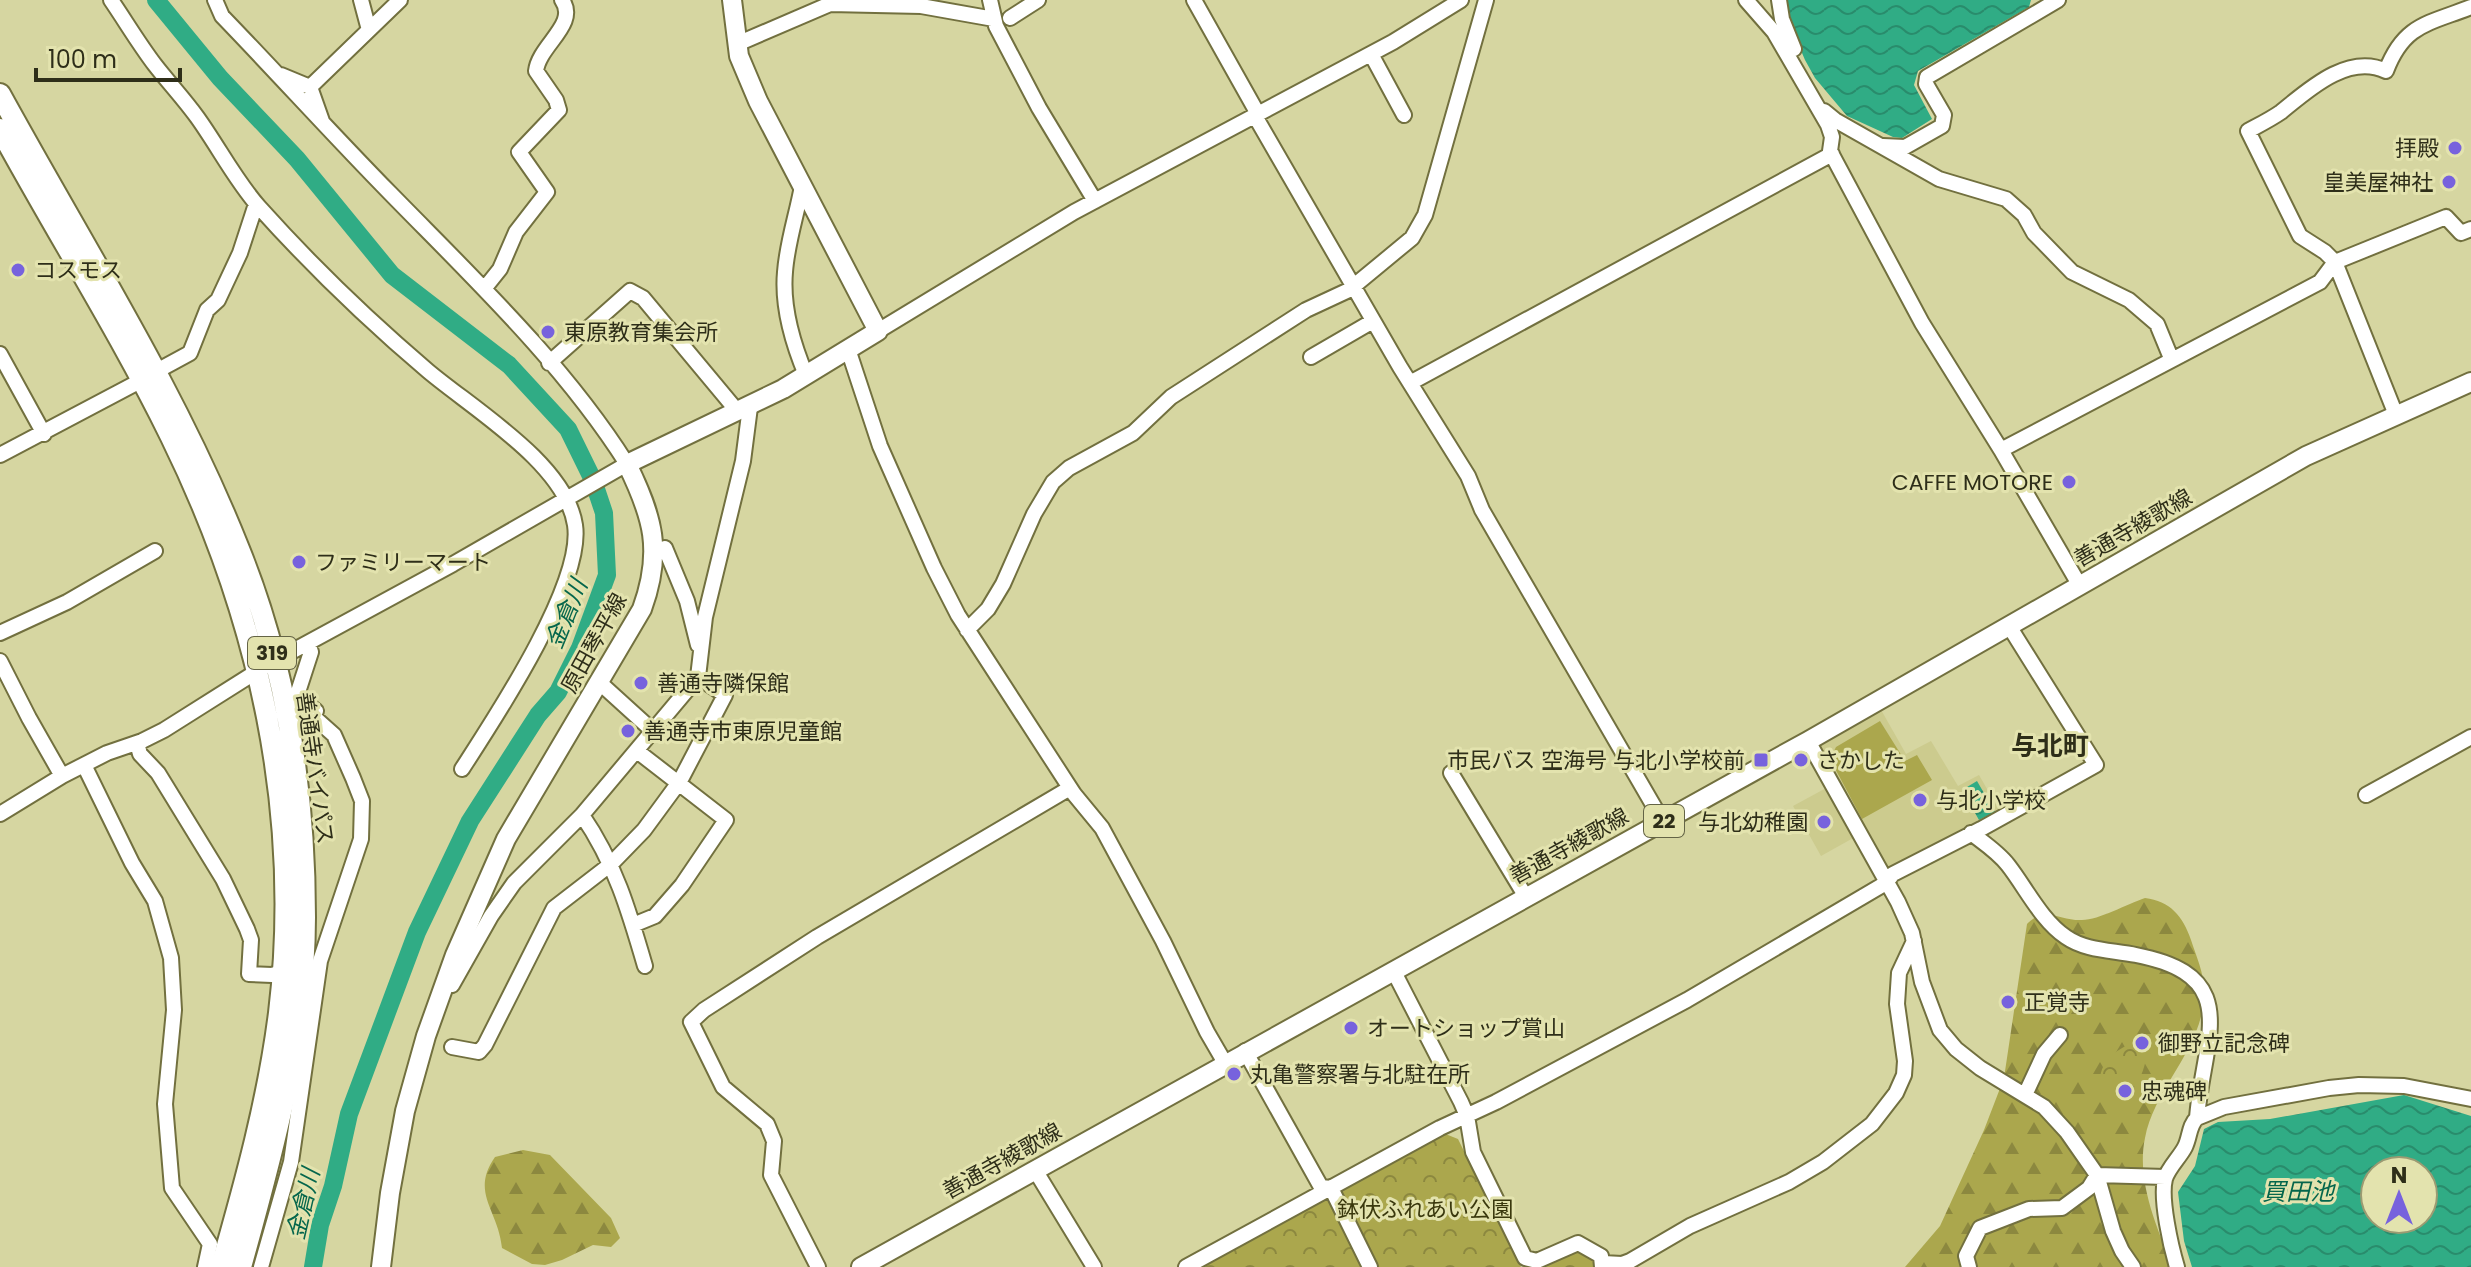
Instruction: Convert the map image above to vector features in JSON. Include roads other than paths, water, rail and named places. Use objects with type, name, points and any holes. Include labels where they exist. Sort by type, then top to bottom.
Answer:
[{"type":"highway","name":"善通寺バイパス","points":[[0,94],[5,137],[204,470],[240,550],[266,666],[282,804],[285,902],[302,966],[273,1050],[257,1139],[221,1267]]},
{"type":"highway","name":"善通寺バイパス","points":[[241,1267],[285,1103],[298,1016],[305,918],[301,821],[286,712],[266,666]]},
{"type":"main road","points":[[623,467],[744,409],[878,331],[758,101],[737,44],[732,0]]},
{"type":"main road","name":"善通寺綾歌線","points":[[861,1267],[1808,741],[2306,456],[2471,382]]},
{"type":"main road","name":"原田琴平線","points":[[381,1267],[405,1111],[455,955],[506,839],[642,609],[652,581],[655,554],[652,520],[623,467]]},
{"type":"street","points":[[111,0],[153,62],[196,115],[256,204],[364,314],[427,370],[525,448],[549,471],[566,499],[575,525],[576,548],[569,574],[509,695],[462,769]]},
{"type":"street","points":[[0,814],[62,776],[107,753],[164,730],[266,666],[623,467],[596,417],[549,363],[484,289],[323,125],[222,16],[215,0]]},
{"type":"street","points":[[361,0],[369,30]]},
{"type":"street","points":[[310,87],[400,0]]},
{"type":"street","points":[[484,289],[500,269],[516,232],[547,192],[519,152],[559,110],[556,100],[536,71],[543,52],[568,17],[568,8],[562,0]]},
{"type":"street","points":[[990,0],[994,19],[1039,108],[1095,201]]},
{"type":"street","points":[[1010,18],[1038,0]]},
{"type":"street","points":[[1194,0],[1353,286],[1468,476],[1482,510],[1663,822]]},
{"type":"street","points":[[878,331],[1095,201],[1371,54],[1461,0]]},
{"type":"street","points":[[967,630],[988,609],[1003,584],[1053,482],[1069,468],[1133,433],[1171,397],[1306,310],[1353,286],[1412,238],[1425,215],[1486,0]]},
{"type":"street","points":[[1746,0],[1774,32],[1821,113],[1832,137],[1832,154],[1922,323],[2080,586]]},
{"type":"street","points":[[1779,0],[1788,37],[1824,110],[1835,120],[1939,179],[2006,199],[2024,215],[2034,233],[2072,272],[2129,300],[2157,324],[2171,358]]},
{"type":"street","points":[[1883,146],[1905,147],[1942,126],[1944,115],[1926,84],[1927,77],[2040,4],[2058,0]]},
{"type":"street","points":[[737,44],[830,4],[921,6],[994,19]]},
{"type":"street","points":[[2396,415],[2335,262],[2300,236],[2248,131],[2279,113],[2298,96],[2348,69],[2378,67],[2386,71],[2399,43],[2412,31],[2471,7]]},
{"type":"street","points":[[1371,54],[1404,115]]},
{"type":"street","points":[[275,73],[310,87],[323,125]]},
{"type":"street","points":[[1410,383],[1832,154]]},
{"type":"street","points":[[802,186],[784,284],[792,330],[806,375]]},
{"type":"street","points":[[0,455],[190,353],[207,310],[218,300],[240,253],[256,204]]},
{"type":"street","points":[[2001,450],[2320,282],[2335,262],[2446,217],[2461,233],[2471,229]]},
{"type":"street","points":[[437,1008],[446,1000],[458,972],[514,883],[582,815],[698,677],[705,617],[743,461],[744,409],[643,298],[630,291],[549,363]]},
{"type":"street","points":[[1311,357],[1373,321]]},
{"type":"street","points":[[848,349],[880,446],[934,568],[967,630],[1070,788],[1102,828],[1225,1063]]},
{"type":"street","points":[[0,354],[44,434]]},
{"type":"street","points":[[655,554],[665,548],[687,601],[700,653]]},
{"type":"street","points":[[0,633],[67,602],[155,551]]},
{"type":"street","points":[[1188,1266],[1687,1000],[1886,883],[1893,874],[2096,765],[2009,626]]},
{"type":"street","points":[[261,1267],[291,1162],[302,966],[361,839],[364,820],[362,801],[326,718],[299,698],[298,692],[311,652],[308,643]]},
{"type":"street","points":[[0,661],[62,776]]},
{"type":"street","points":[[452,1047],[479,1052],[554,908],[611,864],[644,830],[677,785],[725,695],[698,677]]},
{"type":"street","points":[[600,683],[654,732]]},
{"type":"street","points":[[286,712],[306,710],[334,735]]},
{"type":"street","points":[[2366,795],[2471,737]]},
{"type":"street","points":[[1808,741],[1898,902],[1914,940],[1922,982],[1940,1030],[1956,1049],[1980,1068],[2044,1107],[2067,1132],[2097,1175],[2113,1231],[2133,1267]]},
{"type":"street","points":[[137,743],[140,754],[158,773],[223,879],[251,940],[249,974],[272,975],[302,966]]},
{"type":"street","points":[[633,925],[655,916],[682,885],[726,820],[637,751]]},
{"type":"street","points":[[84,765],[132,863],[155,901],[171,958],[174,1010],[165,1104],[168,1156],[172,1188],[210,1244],[205,1267]]},
{"type":"street","points":[[1451,773],[1526,897]]},
{"type":"street","points":[[818,1267],[771,1175],[774,1154],[772,1132],[767,1124],[723,1087],[691,1022],[704,1010],[817,937],[1070,788]]},
{"type":"street","points":[[582,815],[603,845],[611,864],[645,966]]},
{"type":"street","points":[[1971,833],[2006,862],[2044,916],[2064,936],[2088,948],[2132,954],[2173,965],[2199,982],[2209,1002],[2211,1026],[2197,1118]]},
{"type":"street","points":[[1393,970],[1467,1116],[1473,1152],[1525,1258],[1537,1261],[1578,1243],[1597,1252],[1603,1265],[1623,1265],[1690,1226],[1789,1182],[1836,1154],[1872,1124],[1896,1093],[1904,1075],[1897,1004],[1899,973],[1914,940]]},
{"type":"street","points":[[2025,1095],[2044,1054],[2060,1035]]},
{"type":"street","points":[[1245,1051],[1321,1187],[1331,1188]]},
{"type":"street","points":[[2177,1267],[2168,1240],[2165,1177],[2180,1157],[2192,1123],[2197,1118],[2224,1107],[2359,1085],[2404,1086],[2471,1099]]},
{"type":"street","points":[[1035,1170],[1094,1267]]},
{"type":"street","points":[[2097,1175],[2165,1177]]},
{"type":"street","points":[[1969,1267],[1966,1256],[1980,1228],[2029,1209],[2062,1208],[2089,1188],[2097,1175]]},
{"type":"street","points":[[1331,1188],[1370,1267]]},
{"type":"water","points":[[1786,0],[2031,0],[2029,7],[1918,71],[1914,85],[1932,119],[1902,138],[1893,137],[1847,116],[1815,78],[1791,27]]},
{"type":"water","points":[[1977,781],[1995,812],[1979,820],[1962,790]]},
{"type":"water","name":"買田池","points":[[2404,1095],[2471,1116],[2471,1267],[2192,1267],[2184,1241],[2178,1192],[2195,1166],[2204,1129],[2218,1122],[2270,1119]]},
{"type":"waterway","name":"金倉川","points":[[156,0],[220,78],[297,159],[392,275],[509,365],[568,429],[593,480],[604,513],[607,575],[580,648],[558,692],[538,715],[470,821],[417,932],[349,1114],[333,1186],[320,1225],[313,1267]]},
{"type":"place","name":"拝殿","points":[[2455,148]]},
{"type":"place","name":"皇美屋神社","points":[[2449,182]]},
{"type":"place","name":"コスモス","points":[[18,270]]},
{"type":"place","name":"東原教育集会所","points":[[548,332]]},
{"type":"place","name":"CAFFE MOTORE","points":[[2069,482]]},
{"type":"place","name":"ファミリーマート","points":[[299,562]]},
{"type":"place","name":"善通寺隣保館","points":[[641,683]]},
{"type":"place","name":"善通寺市東原児童館","points":[[628,731]]},
{"type":"place","name":"市民バス 空海号 与北小学校前","points":[[1761,760]]},
{"type":"place","name":"さかした","points":[[1801,760]]},
{"type":"place","name":"与北小学校","points":[[1920,800]]},
{"type":"place","name":"与北幼稚園","points":[[1824,822]]},
{"type":"place","name":"正覚寺","points":[[2008,1002]]},
{"type":"place","name":"オートショップ賞山","points":[[1351,1028]]},
{"type":"place","name":"御野立記念碑","points":[[2142,1043]]},
{"type":"place","name":"丸亀警察署与北駐在所","points":[[1234,1074]]},
{"type":"place","name":"忠魂碑","points":[[2125,1091]]},
{"type":"district","name":"与北町","points":[[2050,746]]},
{"type":"park label","name":"鉢伏ふれあい公園","points":[[1425,1209]]}]
